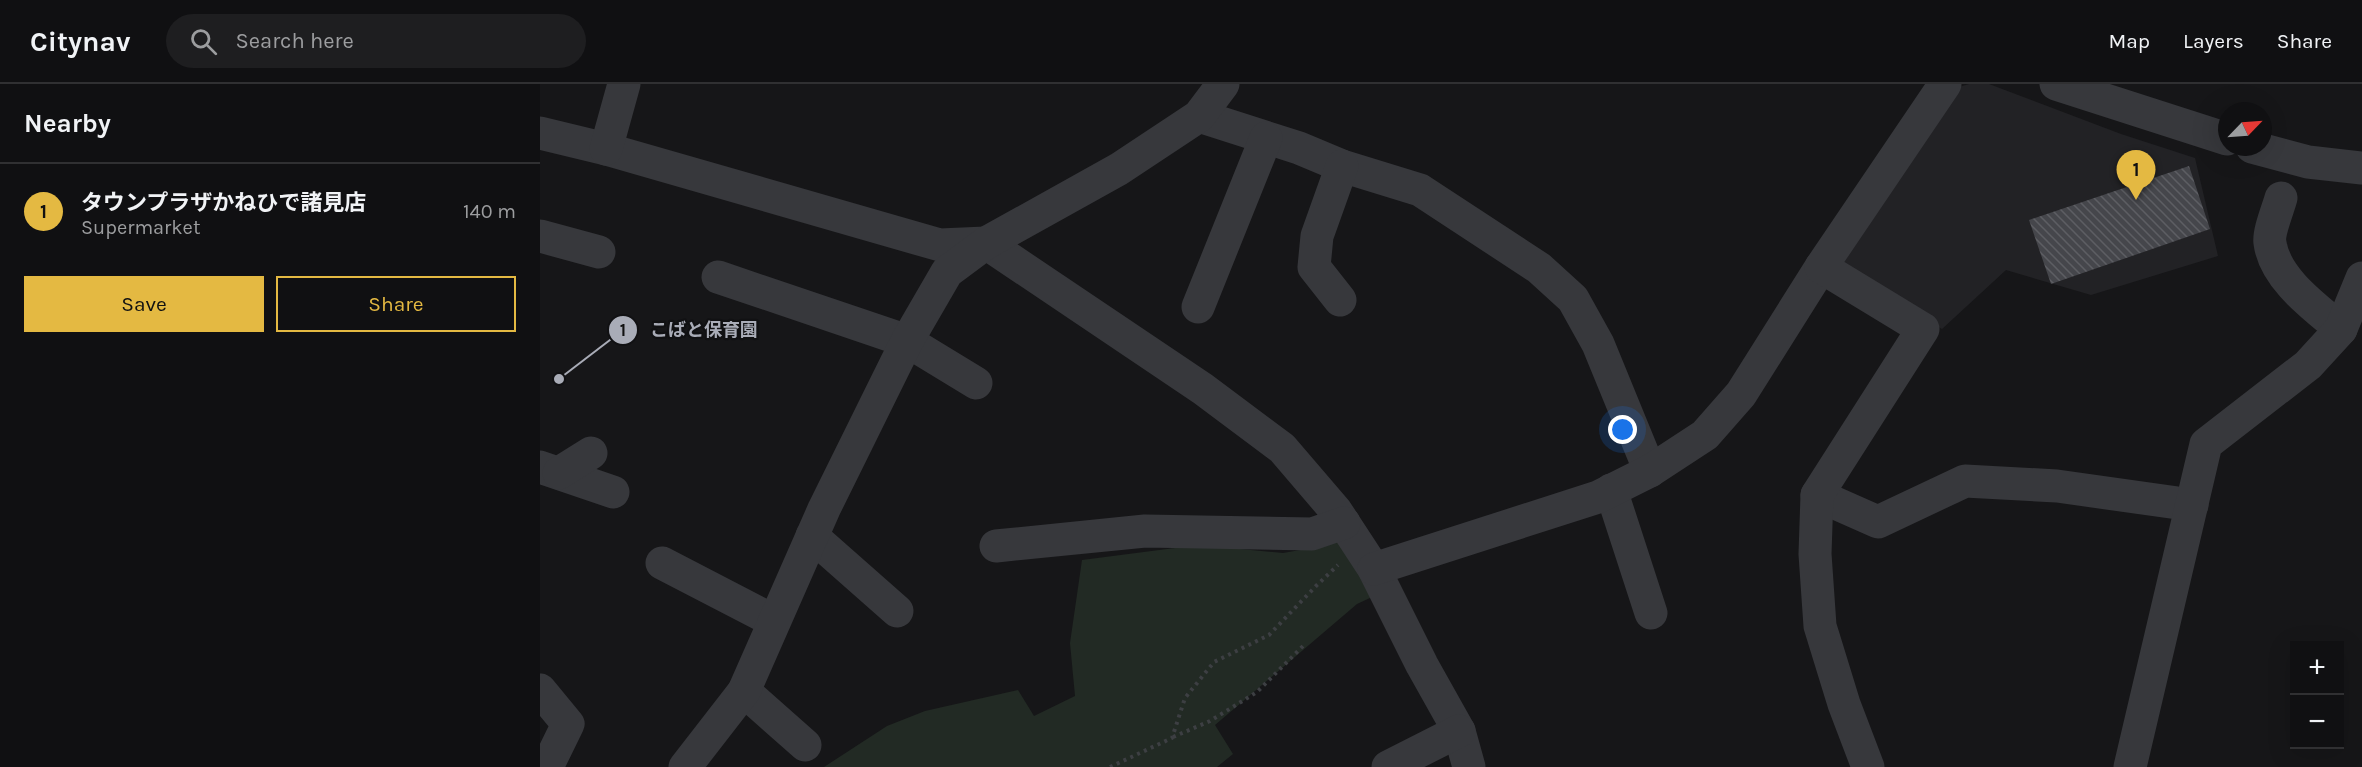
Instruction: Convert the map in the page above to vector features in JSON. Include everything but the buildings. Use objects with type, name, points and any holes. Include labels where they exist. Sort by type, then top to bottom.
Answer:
[{"type":"street","points":[[606,149],[624,84]]},
{"type":"street","points":[[696,763],[744,691],[812,536],[907,342],[947,272],[986,243],[1119,169],[1199,116],[1223,84]]},
{"type":"street","points":[[996,546],[1145,531],[1312,534],[1359,546],[1598,497],[1650,471],[1705,435],[1741,394],[1821,267],[1945,84]]},
{"type":"street","points":[[2056,84],[2218,136]]},
{"type":"street","points":[[1199,116],[1342,166],[1420,190],[1539,268],[1573,299],[1598,344],[1650,471]]},
{"type":"street","points":[[540,133],[606,149],[940,245],[986,243],[1203,389],[1282,448],[1359,546],[1459,731],[1469,767]]},
{"type":"street","points":[[1198,307],[1266,138]]},
{"type":"street","points":[[2272,152],[2308,162],[2362,168]]},
{"type":"street","points":[[1340,300],[1314,267],[1317,236],[1342,166]]},
{"type":"street","points":[[2281,198],[2269,242],[2275,260],[2295,290],[2341,329]]},
{"type":"street","points":[[540,236],[599,252]]},
{"type":"street","points":[[1821,267],[1923,329],[1816,495],[1815,554],[1820,626],[1844,704],[1868,767]]},
{"type":"street","points":[[718,277],[907,342],[976,383]]},
{"type":"street","points":[[2130,767],[2206,444],[2308,365],[2341,329],[2362,278]]},
{"type":"street","points":[[550,470],[591,453]]},
{"type":"street","points":[[550,470],[613,492]]},
{"type":"street","points":[[1816,495],[1878,522],[1965,481],[2058,486],[2192,505]]},
{"type":"street","points":[[1611,490],[1651,612]]},
{"type":"street","points":[[812,536],[897,612]]},
{"type":"street","points":[[662,563],[774,621]]},
{"type":"street","points":[[540,690],[568,724],[547,767]]},
{"type":"street","points":[[744,691],[805,745]]},
{"type":"street","points":[[1388,767],[1459,731]]},
{"type":"path","points":[[1172,738],[1185,698],[1214,662],[1269,635],[1359,546]]},
{"type":"path","points":[[1110,767],[1210,721],[1257,692],[1303,646]]},
{"type":"shaded area","points":[[1969,84],[1989,84],[2121,134],[2195,158],[2218,256],[2091,295],[2006,270],[1942,329],[1838,267],[1959,87]]},
{"type":"shaded area","points":[[1352,532],[1385,591],[1357,604],[1215,725],[1233,754],[1217,767],[824,767],[887,726],[925,711],[1018,690],[1034,716],[1075,696],[1070,643],[1082,560],[1198,545],[1283,553],[1329,545]]},
{"type":"place","name":"タウンプラザかねひで諸見店","points":[[2136,200]]},
{"type":"place","name":"こばと保育園","points":[[559,379]]}]
